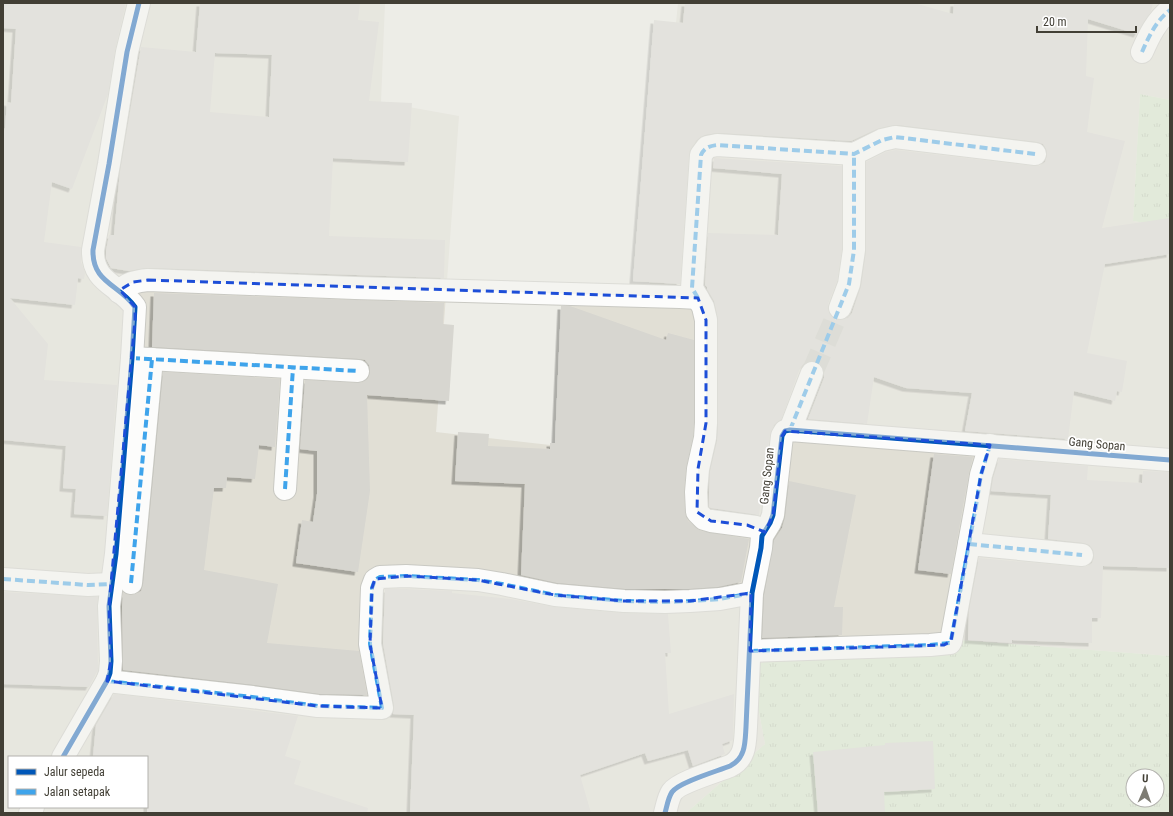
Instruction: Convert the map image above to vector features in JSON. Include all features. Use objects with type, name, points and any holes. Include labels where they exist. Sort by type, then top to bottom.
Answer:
[{"type":"street","points":[[64,756],[107,681],[110,673],[109,606],[121,584],[116,554],[142,359],[135,308],[130,301],[101,277],[96,270],[93,261],[127,52],[139,3]]},
{"type":"street","points":[[1142,52],[1153,28],[1170,10]]},
{"type":"street","points":[[762,536],[761,532],[756,527],[710,521],[704,519],[697,512],[696,492],[698,469],[705,438],[706,423],[706,320],[703,307],[692,288],[702,156],[707,148],[717,144],[854,154],[882,140],[895,137],[1035,154]]},
{"type":"street","points":[[840,308],[849,284],[854,250],[854,154]]},
{"type":"street","points":[[119,292],[133,282],[148,280],[355,288],[680,296],[698,298]]},
{"type":"street","points":[[142,359],[358,371]]},
{"type":"street","points":[[285,489],[293,368]]},
{"type":"street","points":[[790,430],[812,373]]},
{"type":"street","name":"Gang Sopan","points":[[665,813],[671,794],[676,788],[736,763],[742,755],[745,743],[752,593],[762,536],[773,515],[782,436],[785,431],[790,430],[990,445],[1170,460]]},
{"type":"street","points":[[750,651],[950,643],[981,475],[990,445]]},
{"type":"street","points":[[969,544],[1082,555]]},
{"type":"street","points":[[107,681],[318,706],[382,708],[370,644],[372,588],[375,580],[380,577],[406,576],[478,580],[555,596],[624,601],[690,601],[752,593]]},
{"type":"street","points":[[3,579],[88,585],[121,584]]},
{"type":"highlighted area","points":[[148,280],[698,298],[706,320],[706,423],[698,469],[697,512],[711,521],[747,525],[765,532],[773,515],[782,436],[785,431],[990,445],[981,475],[951,641],[944,645],[750,651],[751,593],[690,601],[624,601],[555,595],[478,580],[406,576],[375,579],[372,588],[370,644],[382,708],[318,706],[107,681],[111,661],[109,606],[135,320],[135,307],[120,290],[133,282]]},
{"type":"shaded area","points":[[3,3],[385,3],[381,102],[459,116],[436,432],[559,446],[570,292],[649,291],[678,3],[1170,3],[1170,100],[1140,94],[1133,221],[1170,227],[1170,656],[959,640],[750,665],[765,744],[686,813],[3,813]]},
{"type":"green space","points":[[1140,94],[1170,100],[1170,227],[1133,221]]},
{"type":"green space","points":[[959,640],[1170,656],[1170,813],[686,813],[765,744],[750,664]]},
{"type":"building","points":[[3,3],[126,3],[115,50],[108,94],[72,189],[52,182],[44,242],[81,247],[81,262],[85,273],[84,279],[78,278],[75,305],[10,298],[48,344],[44,380],[117,385],[107,516],[74,514],[76,489],[63,488],[66,446],[3,440],[3,134],[5,128],[7,102],[11,103],[16,29],[3,28]]},
{"type":"building","points":[[200,3],[360,3],[358,20],[379,22],[369,101],[412,103],[408,162],[333,158],[329,236],[445,240],[444,278],[148,268],[129,271],[111,268],[106,258],[106,251],[109,235],[114,235],[120,171],[141,47],[196,52]],"holes":[[[215,53],[272,55],[269,117],[210,112]]]},
{"type":"building","points":[[685,3],[914,3],[953,14],[954,3],[1153,3],[1151,11],[1137,34],[1088,19],[1086,76],[1094,78],[1087,132],[1125,141],[1102,228],[1170,218],[1170,254],[1105,264],[1087,353],[1127,361],[1122,392],[1117,391],[1115,401],[1074,391],[1068,439],[965,431],[972,393],[906,388],[874,377],[867,424],[808,419],[824,378],[824,371],[821,365],[816,361],[810,361],[800,368],[781,420],[774,425],[770,434],[759,515],[709,507],[710,471],[717,441],[718,424],[718,320],[714,301],[705,285],[708,233],[778,235],[782,174],[713,168],[714,158],[842,166],[842,249],[837,281],[828,304],[828,310],[831,316],[836,320],[842,320],[848,318],[852,313],[861,286],[866,250],[866,162],[886,152],[896,150],[1033,166],[1040,166],[1045,162],[1047,155],[1043,144],[1037,142],[897,125],[877,129],[851,141],[718,133],[705,135],[697,140],[691,148],[689,154],[680,284],[633,281],[654,20],[683,23]]},
{"type":"building","points":[[154,293],[444,303],[443,324],[454,325],[449,401],[367,395],[370,491],[358,572],[296,563],[302,520],[313,522],[317,494],[317,451],[300,449],[305,380],[357,383],[363,382],[368,378],[370,372],[369,365],[365,360],[359,359],[152,347]]},
{"type":"building","points":[[561,306],[570,306],[666,340],[668,333],[694,340],[694,423],[693,436],[686,468],[684,491],[685,513],[688,521],[701,531],[749,539],[741,582],[718,587],[689,589],[625,589],[557,583],[521,575],[525,484],[455,481],[458,432],[489,434],[488,446],[550,449],[550,443],[555,443]]},
{"type":"building","points":[[163,372],[280,379],[275,447],[259,445],[255,479],[227,477],[226,488],[214,488],[204,570],[278,584],[267,643],[359,651],[367,695],[319,694],[123,670],[123,593],[129,595],[136,594],[141,591],[143,584]]},
{"type":"building","points":[[934,454],[973,457],[951,574],[918,570]]},
{"type":"building","points":[[999,459],[1088,466],[1087,480],[1142,483],[1143,471],[1170,472],[1170,568],[1103,566],[1101,618],[1092,618],[1092,643],[1012,640],[1012,643],[968,640],[969,610],[979,558],[1081,567],[1088,566],[1092,563],[1094,557],[1093,550],[1089,545],[1048,539],[1051,495],[991,491],[993,478]]},
{"type":"building","points":[[789,481],[856,495],[834,607],[843,607],[842,635],[762,638],[764,595],[774,540],[782,528],[785,517]]},
{"type":"building","points":[[385,589],[452,591],[452,593],[511,599],[554,607],[623,613],[668,614],[671,653],[665,653],[669,714],[734,694],[733,740],[722,744],[725,754],[693,766],[688,750],[648,761],[645,753],[580,775],[591,813],[410,813],[414,715],[393,714],[394,706],[383,643]]},
{"type":"building","points":[[3,592],[98,597],[98,670],[89,687],[3,684]]},
{"type":"building","points":[[114,694],[298,716],[285,756],[301,761],[294,784],[368,808],[367,813],[147,813],[148,756],[93,756],[96,725]]},
{"type":"building","points":[[933,741],[935,789],[884,792],[885,813],[818,813],[813,752],[885,745],[885,743]]},
{"type":"tunnel","points":[[812,373],[840,308]]},
{"type":"marked path","points":[[1142,52],[1157,24],[1170,10]]},
{"type":"marked path","points":[[698,298],[692,288],[701,155],[705,149],[709,147],[717,145],[854,154],[882,140],[895,137],[1035,154]]},
{"type":"marked path","points":[[790,430],[849,284],[854,250],[854,154]]},
{"type":"marked path","points":[[132,358],[358,371]]},
{"type":"marked path","points":[[131,583],[152,359]]},
{"type":"marked path","points":[[285,489],[293,368]]},
{"type":"marked path","points":[[750,651],[950,643],[981,475],[990,445]]},
{"type":"marked path","points":[[969,544],[1082,555]]},
{"type":"marked path","points":[[107,681],[318,706],[382,708],[370,644],[372,588],[375,580],[380,577],[406,576],[478,580],[555,595],[624,601],[690,601],[720,599],[752,593]]},
{"type":"marked path","points":[[3,579],[88,585],[111,584]]},
{"type":"cycle path","points":[[64,756],[107,681],[110,673],[109,606],[116,554],[135,307],[129,299],[108,282],[97,270],[93,250],[109,164],[127,52],[139,3]]},
{"type":"cycle path","points":[[665,813],[672,792],[676,788],[682,784],[730,766],[739,759],[744,749],[752,593],[762,536],[773,515],[782,436],[785,431],[790,430],[1170,460]]}]
